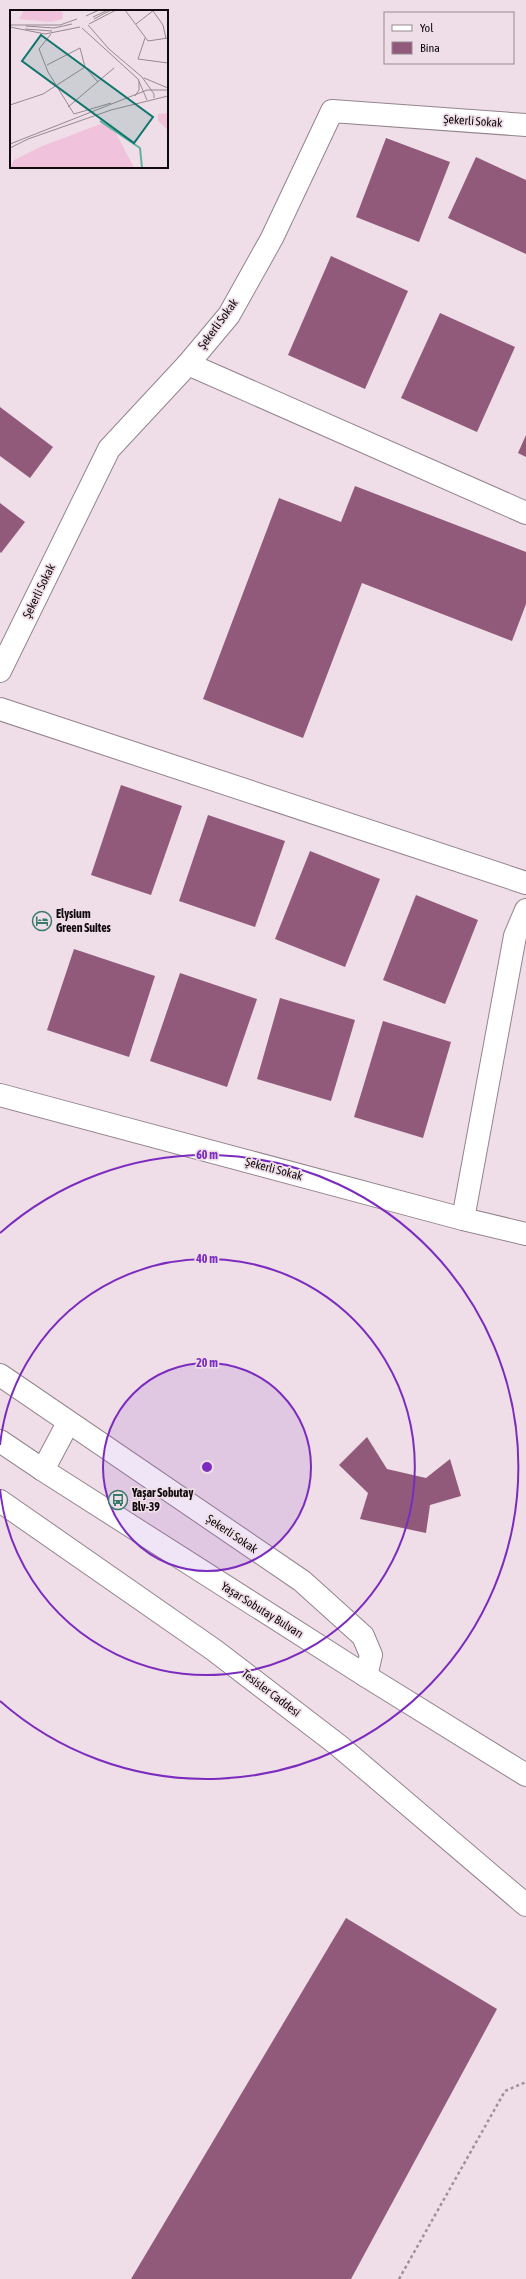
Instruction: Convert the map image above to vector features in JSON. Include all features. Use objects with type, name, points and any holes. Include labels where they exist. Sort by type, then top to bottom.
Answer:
[{"type":"street","name":"Şekerli Sokak","points":[[0,671],[110,449],[188,364],[229,315],[265,251],[332,111],[526,125]]},
{"type":"street","points":[[188,364],[526,513]]},
{"type":"street","points":[[0,708],[526,883]]},
{"type":"street","points":[[463,1219],[515,936],[526,910]]},
{"type":"street","name":"Şekerli Sokak","points":[[0,1095],[463,1219],[526,1234]]},
{"type":"street","name":"Şekerli Sokak","points":[[0,1375],[68,1424],[302,1581],[363,1636],[371,1655],[366,1676]]},
{"type":"street","points":[[42,1470],[68,1424]]},
{"type":"street","name":"Yaşar Sobutay Bulvarı","points":[[0,1441],[42,1470],[366,1676],[526,1775]]},
{"type":"street","name":"Tesisler Caddesi","points":[[0,1501],[214,1650],[338,1745],[451,1839],[526,1905]]},
{"type":"path","points":[[399,2279],[505,2091],[526,2082]]},
{"type":"building","points":[[386,138],[450,162],[419,242],[356,217]]},
{"type":"building","points":[[476,157],[526,180],[526,254],[448,218]]},
{"type":"building","points":[[331,256],[408,291],[365,389],[288,355]]},
{"type":"building","points":[[440,313],[515,347],[477,432],[401,398]]},
{"type":"building","points":[[0,407],[53,447],[30,478],[0,456]]},
{"type":"building","points":[[526,435],[526,457],[518,453]]},
{"type":"building","points":[[355,486],[526,552],[526,604],[512,641],[362,583],[303,738],[203,699],[279,498],[341,522]]},
{"type":"building","points":[[0,503],[25,522],[1,553],[0,552]]},
{"type":"building","points":[[121,785],[182,806],[151,895],[91,875]]},
{"type":"building","points":[[208,815],[285,841],[255,927],[179,901]]},
{"type":"building","points":[[310,851],[380,879],[345,967],[275,939]]},
{"type":"building","points":[[416,895],[478,920],[445,1004],[383,980]]},
{"type":"building","points":[[74,949],[155,976],[129,1057],[47,1030]]},
{"type":"building","points":[[180,973],[257,999],[227,1087],[150,1061]]},
{"type":"building","points":[[280,998],[355,1020],[331,1101],[257,1079]]},
{"type":"building","points":[[383,1021],[451,1042],[423,1138],[354,1117]]},
{"type":"building","points":[[367,1437],[387,1469],[426,1478],[450,1459],[461,1496],[430,1505],[426,1533],[360,1519],[368,1493],[339,1465]]},
{"type":"building","points":[[346,1918],[497,2009],[351,2279],[131,2279]]},
{"type":"place","name":"Elysium Green Suites","points":[[42,921]]},
{"type":"place","name":"Yaşar Sobutay Blv-39","points":[[118,1500]]}]
